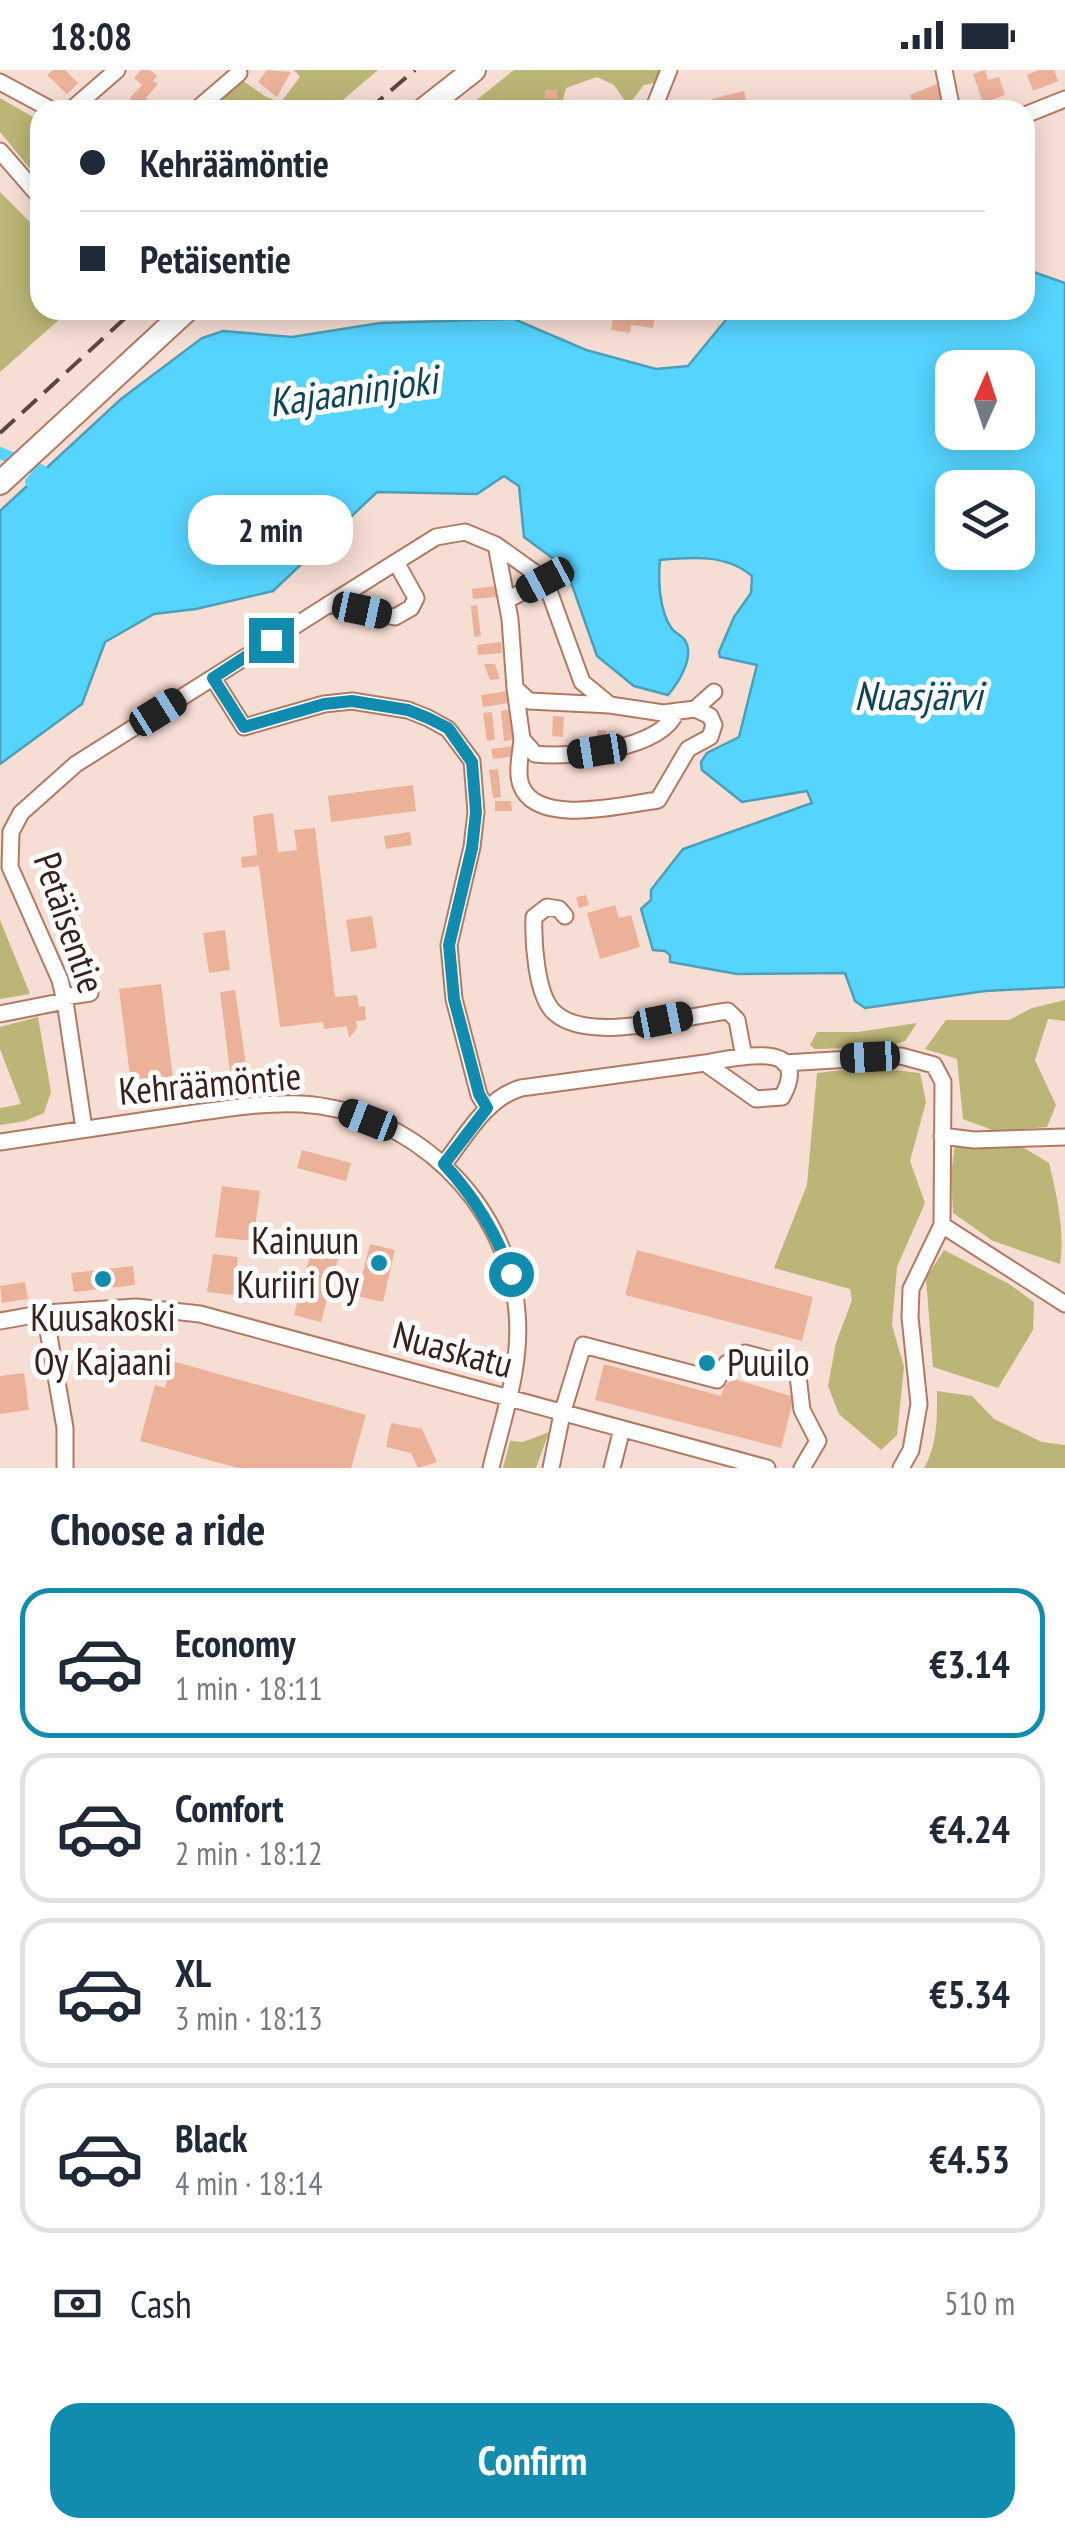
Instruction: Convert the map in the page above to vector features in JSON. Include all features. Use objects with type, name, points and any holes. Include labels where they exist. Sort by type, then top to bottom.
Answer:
[{"type":"highway","points":[[436,100],[474,70]]},
{"type":"highway","points":[[0,483],[176,320]]},
{"type":"street","points":[[82,100],[117,70]]},
{"type":"street","points":[[657,100],[669,70]]},
{"type":"street","points":[[944,70],[950,100]]},
{"type":"street","points":[[208,100],[239,74]]},
{"type":"street","points":[[0,82],[33,100]]},
{"type":"street","points":[[1035,112],[1065,98]]},
{"type":"street","points":[[0,152],[30,186]]},
{"type":"street","name":"Petäisentie","points":[[84,1128],[65,999],[10,867],[11,832],[32,800],[76,764],[406,554],[451,532],[465,532],[496,546],[545,580]]},
{"type":"street","points":[[496,546],[507,600],[522,739],[520,784],[531,801],[548,810],[604,808],[658,800],[688,749],[710,737],[714,725],[710,716],[695,709]]},
{"type":"street","points":[[329,604],[395,617],[412,608],[416,598],[396,562]]},
{"type":"street","points":[[507,600],[545,580],[582,682],[610,705]]},
{"type":"street","points":[[213,678],[244,727],[324,704],[352,701],[408,710],[448,728],[472,762],[476,812],[472,848],[449,945],[454,999],[479,1094],[487,1108]]},
{"type":"street","points":[[515,688],[529,701],[610,705],[662,713],[695,709],[714,692]]},
{"type":"street","points":[[522,739],[534,754],[559,757],[597,751],[639,742],[672,722],[676,712]]},
{"type":"street","points":[[565,916],[547,907],[534,917],[533,943],[540,976],[546,1003],[555,1014],[594,1027],[636,1026],[728,1011],[737,1020],[744,1057]]},
{"type":"street","points":[[0,1014],[90,993]]},
{"type":"street","points":[[444,1164],[487,1108],[506,1092],[521,1088],[772,1054],[784,1063],[902,1056],[934,1066],[943,1082],[942,1225],[911,1289],[919,1404],[911,1450],[901,1468]]},
{"type":"street","points":[[705,1063],[756,1099],[782,1098],[788,1088],[784,1063]]},
{"type":"street","name":"Kehräämöntie","points":[[0,1142],[239,1108],[298,1104],[348,1112],[389,1128],[444,1164],[470,1192],[498,1237],[511,1274],[518,1312],[516,1369],[491,1468]]},
{"type":"street","points":[[942,1136],[974,1140],[1065,1137]]},
{"type":"street","points":[[942,1225],[1065,1304]]},
{"type":"street","name":"Nuaskatu","points":[[0,1321],[44,1313],[136,1307],[200,1314],[767,1468]]},
{"type":"street","points":[[44,1313],[63,1412],[65,1468]]},
{"type":"street","points":[[551,1468],[583,1344],[718,1380],[727,1363],[745,1353],[796,1367],[802,1410],[818,1441],[802,1468]]},
{"type":"street","points":[[612,1468],[622,1429]]},
{"type":"shaded area","points":[[294,70],[378,70],[343,100],[283,100],[300,77]]},
{"type":"shaded area","points":[[514,70],[669,70],[664,81],[644,85],[632,100],[624,100],[614,85],[597,77],[566,88],[563,100],[476,100]]},
{"type":"shaded area","points":[[242,80],[275,100],[221,100]]},
{"type":"shaded area","points":[[0,98],[30,115],[30,169],[0,132]]},
{"type":"shaded area","points":[[0,192],[30,222],[30,320],[59,320],[0,372]]},
{"type":"shaded area","points":[[0,920],[30,994],[0,999]]},
{"type":"shaded area","points":[[1065,1000],[1065,1021],[1048,1019],[1035,1060],[1056,1105],[1047,1127],[995,1131],[963,1119],[957,1059],[925,1049],[946,1020],[1009,1020],[1032,1008]]},
{"type":"shaded area","points":[[38,1017],[51,1092],[44,1113],[0,1125],[0,1108],[21,1104],[0,1049],[0,1027]]},
{"type":"shaded area","points":[[917,1023],[905,1041],[887,1047],[815,1049],[810,1045],[817,1032],[858,1032]]},
{"type":"shaded area","points":[[867,1067],[920,1073],[926,1102],[910,1161],[925,1203],[897,1267],[892,1325],[904,1367],[897,1435],[881,1450],[839,1414],[828,1386],[836,1343],[852,1300],[850,1289],[774,1268],[807,1185],[817,1073]]},
{"type":"shaded area","points":[[955,1144],[1021,1146],[1049,1163],[1061,1226],[1060,1264],[993,1241],[953,1213],[951,1175]]},
{"type":"shaded area","points":[[944,1250],[1009,1284],[1034,1302],[1033,1330],[998,1388],[933,1367],[926,1278]]},
{"type":"shaded area","points":[[937,1391],[972,1396],[994,1419],[1042,1442],[1065,1445],[1065,1468],[924,1468],[934,1440]]},
{"type":"shaded area","points":[[549,1432],[536,1468],[503,1468],[510,1441],[523,1442]]},
{"type":"water","name":"Nuasjärvi","points":[[1035,272],[1065,283],[1065,987],[985,991],[865,1008],[855,1001],[845,973],[737,974],[670,962],[665,951],[653,950],[641,909],[651,900],[651,890],[683,849],[812,803],[807,791],[742,802],[702,770],[701,762],[707,753],[739,737],[757,665],[720,657],[719,652],[734,617],[751,593],[752,576],[720,560],[660,560],[664,613],[687,645],[687,660],[668,695],[634,686],[597,656],[566,568],[524,537],[519,486],[504,476],[477,494],[377,492],[273,591],[196,609],[154,614],[105,642],[82,704],[0,764],[0,511],[121,399],[202,338],[223,331],[292,337],[380,323],[516,320],[586,350],[656,369],[688,366],[726,320],[1035,320]]},
{"type":"building","points":[[53,70],[65,70],[78,83],[67,94],[47,75]]},
{"type":"building","points":[[141,70],[150,70],[157,76],[153,81],[158,84],[148,100],[130,98],[142,85],[134,78]]},
{"type":"building","points":[[267,70],[291,72],[277,97],[258,82]]},
{"type":"building","points":[[985,70],[988,80],[999,77],[1005,95],[982,100],[973,74]]},
{"type":"building","points":[[1054,70],[1058,81],[1033,91],[1027,75]]},
{"type":"building","points":[[937,84],[943,100],[912,100],[910,95]]},
{"type":"building","points":[[545,90],[557,90],[557,99],[545,98]]},
{"type":"building","points":[[744,91],[746,100],[712,100]]},
{"type":"building","points":[[612,320],[654,320],[653,328],[631,325],[630,333],[611,330]]},
{"type":"building","points":[[496,586],[497,597],[473,599],[472,589]]},
{"type":"building","points":[[477,605],[481,636],[474,637],[471,606]]},
{"type":"building","points":[[501,642],[502,653],[478,655],[477,645]]},
{"type":"building","points":[[484,664],[495,664],[500,679],[490,680]]},
{"type":"building","points":[[508,691],[509,703],[483,707],[481,695]]},
{"type":"building","points":[[512,709],[514,740],[504,741],[501,711]]},
{"type":"building","points":[[492,712],[495,740],[487,741],[483,713]]},
{"type":"building","points":[[553,716],[564,717],[563,737],[552,736]]},
{"type":"building","points":[[597,730],[606,730],[605,745],[597,745]]},
{"type":"building","points":[[514,746],[515,756],[493,759],[491,749]]},
{"type":"building","points":[[613,756],[614,765],[599,765],[598,757]]},
{"type":"building","points":[[498,769],[501,797],[493,798],[489,770]]},
{"type":"building","points":[[413,785],[416,811],[331,822],[328,796]]},
{"type":"building","points":[[495,801],[511,801],[512,811],[495,811]]},
{"type":"building","points":[[273,813],[278,852],[297,850],[294,830],[315,828],[335,997],[357,995],[359,1007],[365,1006],[366,1020],[356,1021],[357,1028],[349,1038],[347,1026],[324,1029],[323,1022],[280,1027],[259,866],[242,868],[241,857],[257,855],[253,816]]},
{"type":"building","points":[[410,832],[412,845],[386,849],[384,836]]},
{"type":"building","points":[[586,895],[589,905],[579,908],[576,897]]},
{"type":"building","points":[[615,905],[619,918],[631,915],[640,947],[600,959],[587,913]]},
{"type":"building","points":[[372,916],[377,948],[351,952],[346,920]]},
{"type":"building","points":[[225,930],[230,970],[209,973],[203,933]]},
{"type":"building","points":[[161,984],[174,1087],[132,1092],[119,989]]},
{"type":"building","points":[[235,990],[249,1085],[232,1087],[220,992]]},
{"type":"building","points":[[302,1150],[351,1163],[346,1181],[297,1168]]},
{"type":"building","points":[[222,1186],[260,1191],[253,1241],[215,1237]]},
{"type":"building","points":[[314,1240],[341,1248],[321,1322],[294,1315]]},
{"type":"building","name":"Kainuun Kuriiri Oy","points":[[370,1244],[395,1250],[383,1302],[357,1296]]},
{"type":"building","points":[[637,1250],[813,1297],[802,1341],[625,1295]]},
{"type":"building","points":[[213,1254],[238,1257],[233,1295],[207,1292]]},
{"type":"building","name":"Kuusakoski Oy Kajaani","points":[[133,1266],[135,1285],[74,1292],[71,1273]]},
{"type":"building","name":"Kuusakoski Oy Kajaani","points":[[25,1282],[28,1299],[2,1303],[0,1286]]},
{"type":"building","points":[[409,1334],[469,1349],[466,1362],[406,1347]]},
{"type":"building","points":[[172,1361],[366,1415],[351,1468],[238,1468],[140,1441],[155,1385],[165,1388]]},
{"type":"building","points":[[604,1364],[721,1396],[725,1385],[734,1379],[794,1397],[781,1448],[595,1400]]},
{"type":"building","points":[[24,1373],[29,1410],[0,1414],[0,1376]]},
{"type":"building","points":[[391,1423],[422,1429],[437,1462],[418,1468],[411,1453],[386,1447]]},
{"type":"waterway","points":[[0,453],[42,471],[31,482]]},
{"type":"railway","points":[[380,100],[415,70]]},
{"type":"railway","points":[[0,433],[123,320]]},
{"type":"place","name":"Kainuun Kuriiri Oy","points":[[379,1263]]},
{"type":"place","name":"Kuusakoski Oy Kajaani","points":[[103,1279]]},
{"type":"place","name":"Puuilo","points":[[707,1363]]},
{"type":"route","points":[[271,640],[213,678],[244,727],[324,704],[352,701],[408,710],[448,728],[472,762],[476,812],[472,848],[449,945],[454,999],[479,1094],[487,1108],[444,1164],[470,1192],[498,1237],[511,1274]]},
{"type":"water label","name":"Kajaaninjoki","points":[[353,391]]}]
